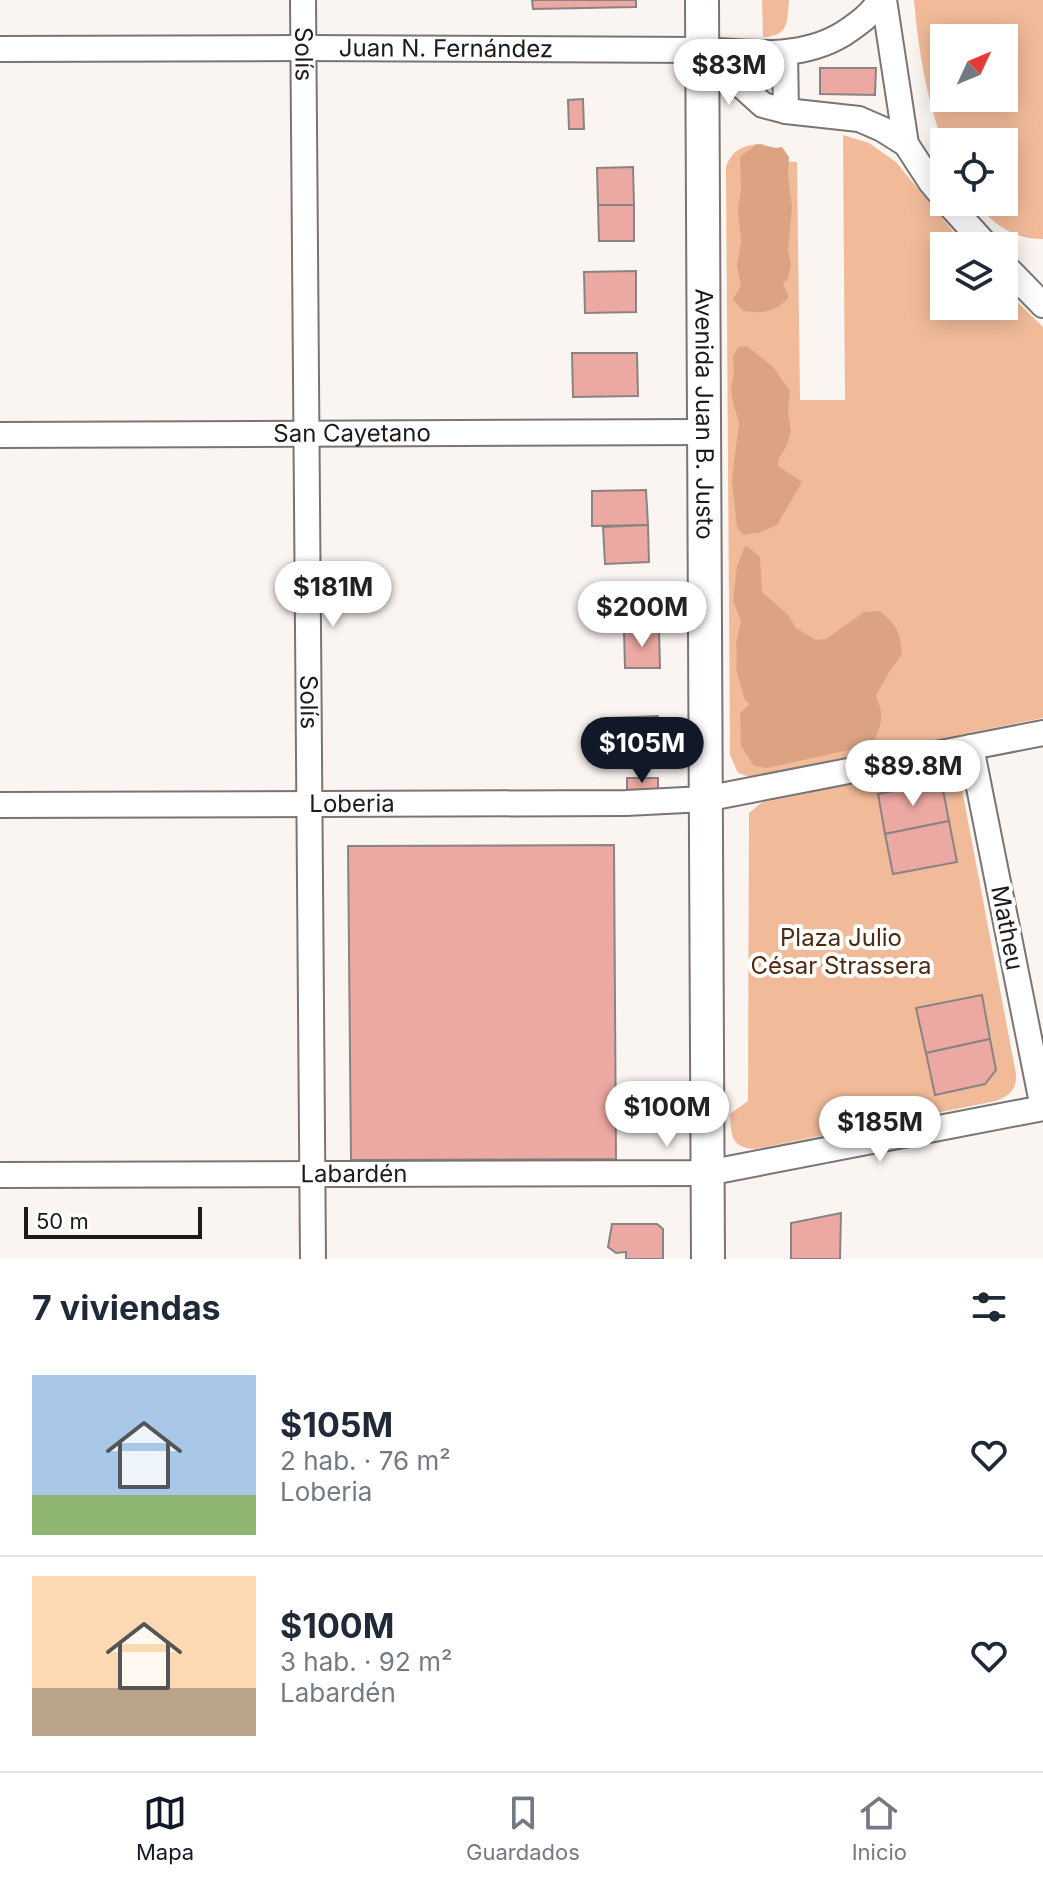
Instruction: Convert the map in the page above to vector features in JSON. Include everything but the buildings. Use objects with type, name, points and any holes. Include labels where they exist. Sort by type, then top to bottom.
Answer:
[{"type":"main road","name":"Avenida Juan B. Justo","points":[[702,0],[708,1259]]},
{"type":"street","name":"Solís","points":[[303,0],[313,1259]]},
{"type":"street","name":"Juan N. Fernández","points":[[0,49],[702,50],[785,53],[816,47],[837,37],[865,19],[882,0]]},
{"type":"street","points":[[882,0],[906,144],[930,181]]},
{"type":"street","points":[[702,50],[763,105],[786,111],[859,119],[906,144]]},
{"type":"street","points":[[785,53],[786,111]]},
{"type":"street","points":[[960,216],[975,232]]},
{"type":"street","points":[[1018,276],[1038,291]]},
{"type":"street","name":"San Cayetano","points":[[0,435],[704,432]]},
{"type":"street","name":"Loberia","points":[[0,805],[626,803],[705,799],[1043,733]]},
{"type":"street","name":"Matheu","points":[[971,747],[1043,1108]]},
{"type":"street","name":"Labardén","points":[[0,1175],[707,1173],[1043,1108]]},
{"type":"green space","points":[[762,0],[789,0],[787,21],[778,34],[763,37]]},
{"type":"green space","points":[[914,0],[1043,0],[1043,239],[1011,232],[988,216],[1018,216],[1018,128],[938,128],[933,112],[1018,112],[1018,24],[930,24],[930,100]]},
{"type":"green space","points":[[843,135],[869,143],[896,162],[930,203],[930,216],[940,216],[954,232],[930,232],[930,320],[1018,320],[1018,303],[1043,327],[1043,718],[750,777],[738,773],[730,755],[726,167],[736,152],[745,147],[764,144],[764,160],[797,162],[800,400],[845,400]]},
{"type":"green space","name":"Plaza Julio César Strassera","points":[[945,765],[954,767],[959,774],[1016,1074],[1014,1088],[1008,1094],[996,1101],[755,1149],[737,1143],[732,1134],[730,1114],[748,1101],[749,813],[761,803]],"holes":[[[931,783],[943,790],[957,861],[893,874],[878,794]],[[981,995],[996,1070],[985,1084],[935,1095],[916,1008]]]},
{"type":"shaded area","points":[[757,144],[782,147],[789,157],[792,207],[788,250],[791,266],[783,284],[789,297],[774,309],[757,312],[743,311],[733,299],[741,286],[737,266],[741,241],[738,210],[740,157]]},
{"type":"shaded area","points":[[747,346],[773,367],[790,391],[788,410],[791,432],[778,466],[802,482],[777,525],[743,535],[737,527],[732,480],[739,423],[731,388],[733,357],[738,347]]},
{"type":"shaded area","points":[[745,546],[760,557],[762,592],[787,614],[796,628],[816,640],[826,639],[864,612],[880,611],[894,625],[902,654],[876,696],[881,719],[873,742],[767,768],[754,766],[741,746],[740,713],[750,704],[745,700],[736,669],[736,643],[741,621],[733,601],[737,566]]}]
